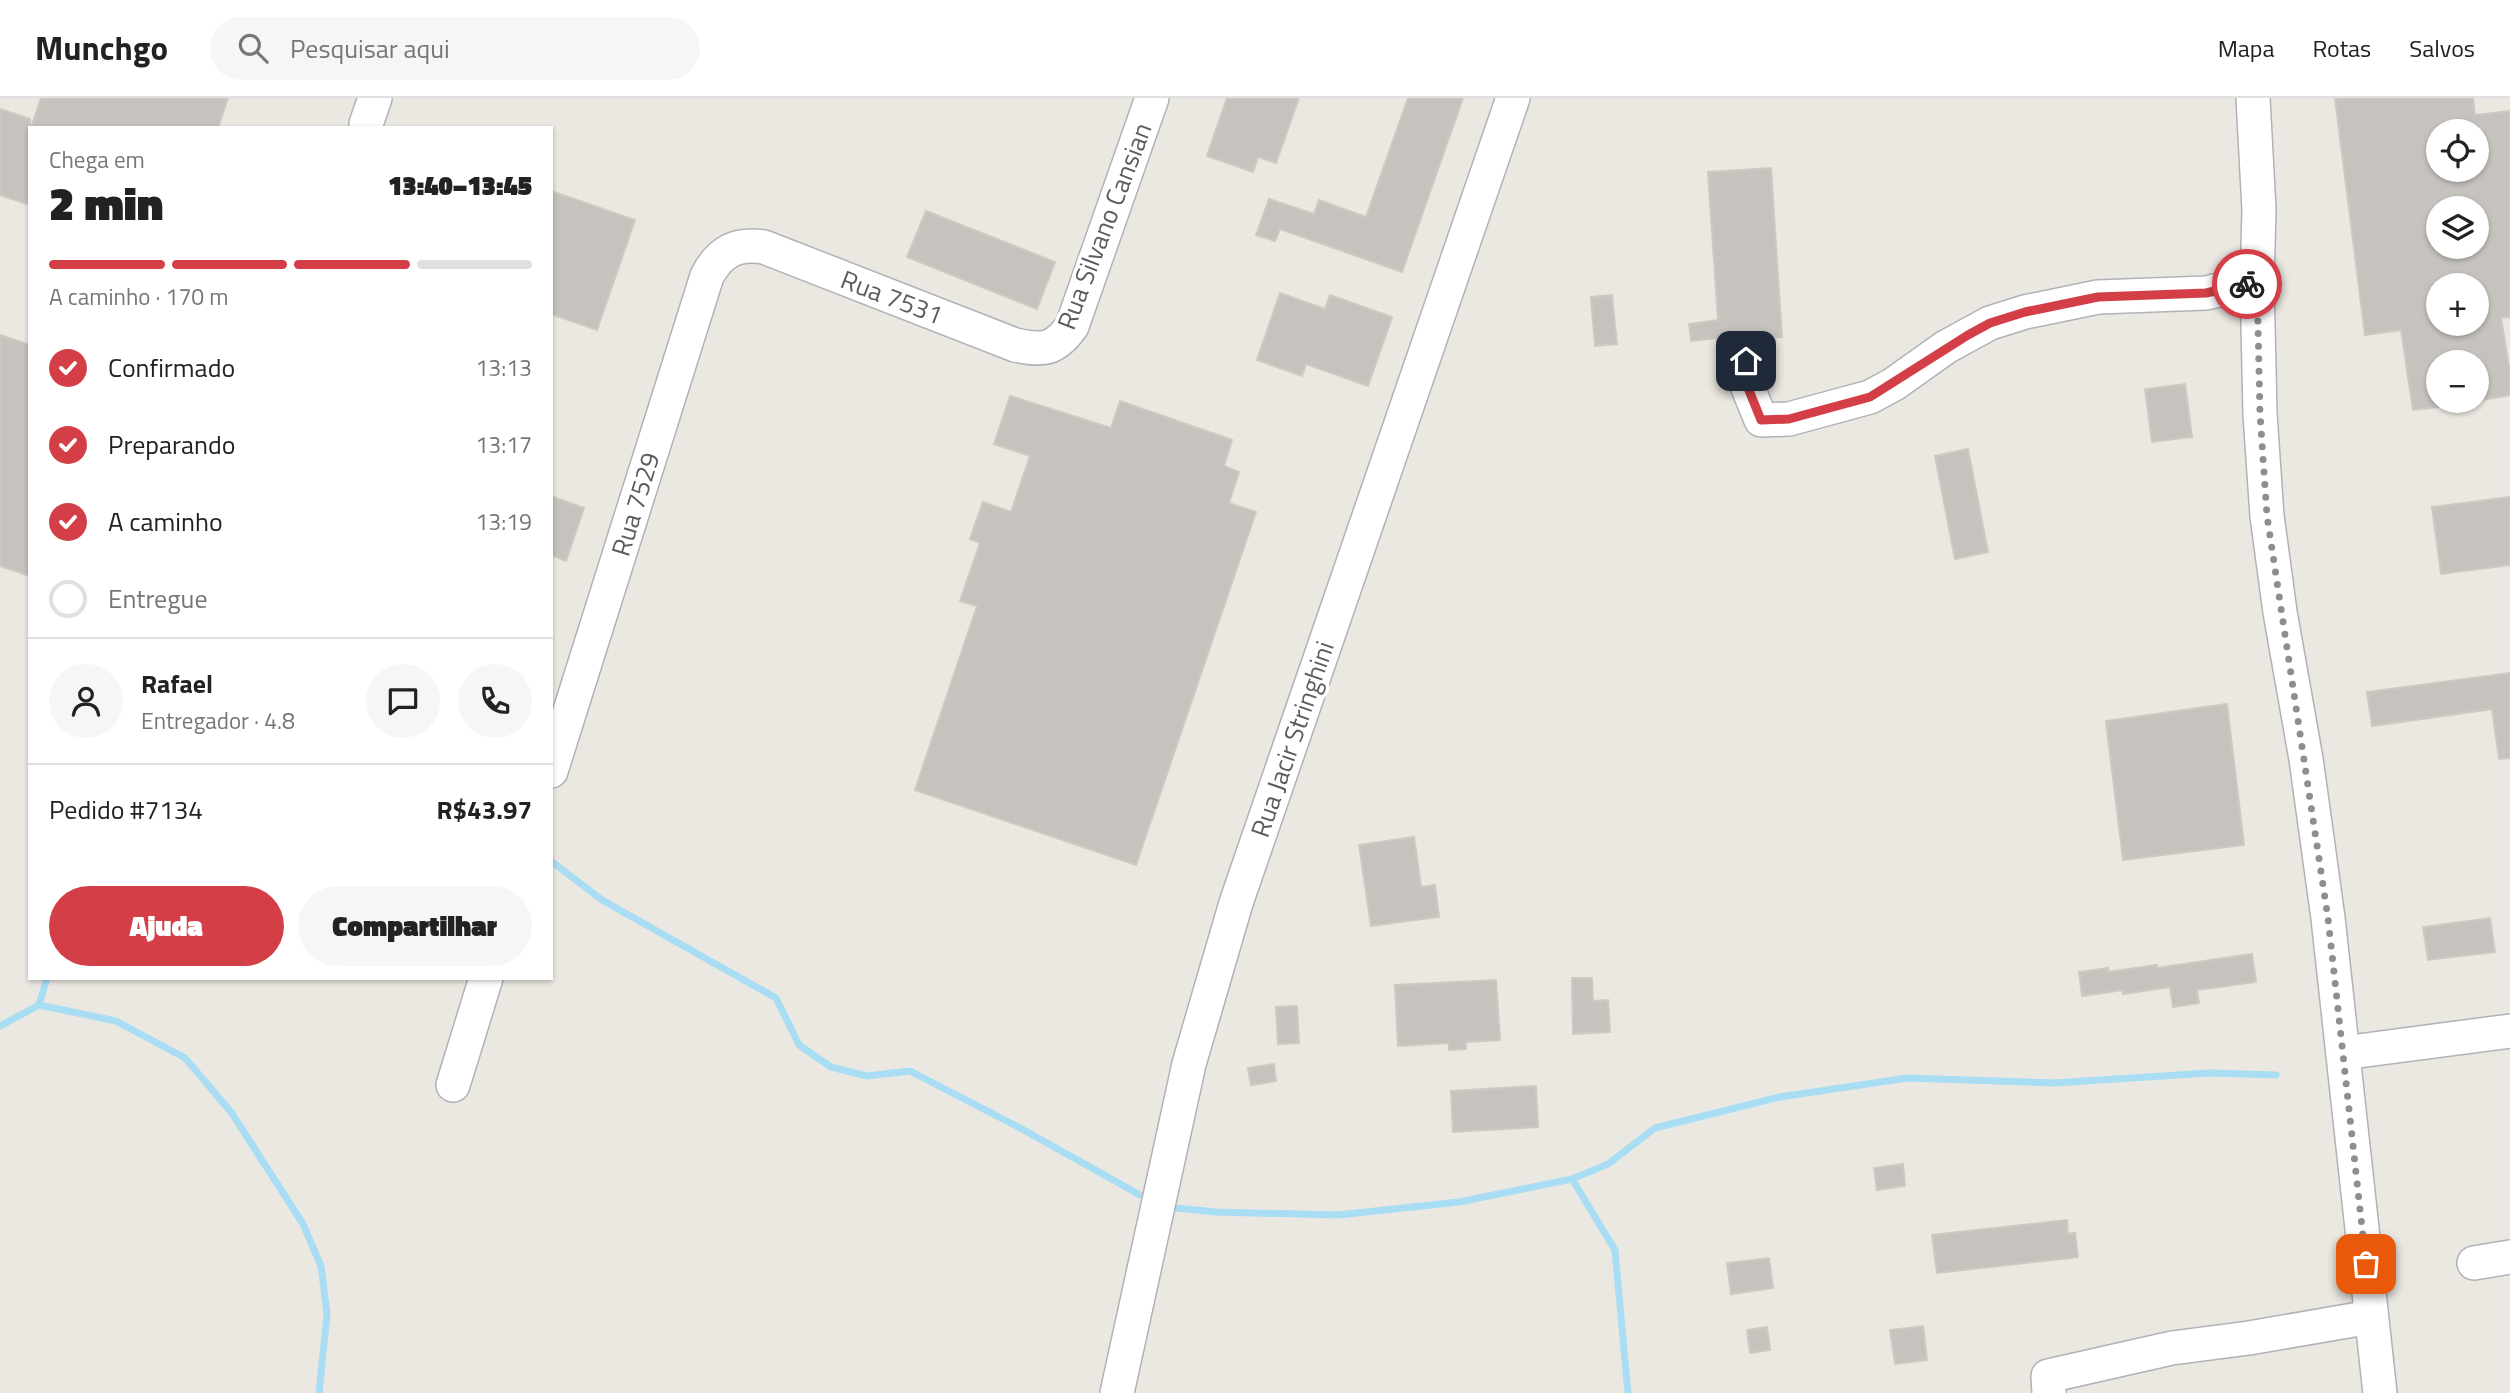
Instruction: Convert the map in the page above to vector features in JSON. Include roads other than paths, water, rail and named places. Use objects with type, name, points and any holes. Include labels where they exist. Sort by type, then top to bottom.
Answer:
[{"type":"street","name":"Rua Silvano Cansian","points":[[1049,347],[1063,339],[1072,326],[1152,98]]},
{"type":"street","name":"Rua Jacir Stringhini","points":[[1117,1393],[1189,1064],[1227,929],[1513,98]]},
{"type":"street","points":[[2253,98],[2259,210],[2257,281],[2260,414],[2267,516],[2316,829],[2380,1393]]},
{"type":"street","name":"Rua 7531","points":[[734,248],[749,245],[764,247],[1015,345],[1035,349],[1049,347]]},
{"type":"street","name":"Rua 7529","points":[[553,765],[707,276],[713,264],[734,248]]},
{"type":"street","points":[[1746,361],[1748,388],[1761,420],[1789,419],[1870,397],[1894,384],[1946,347],[1990,323],[2025,312],[2098,297],[2206,293],[2257,281]]},
{"type":"street","points":[[453,1085],[485,980]]},
{"type":"street","points":[[2343,1053],[2510,1031]]},
{"type":"street","points":[[2474,1263],[2510,1257]]},
{"type":"street","points":[[2049,1393],[2048,1376],[2172,1348],[2249,1339],[2371,1317]]},
{"type":"waterway","points":[[553,863],[602,900],[776,998],[799,1045],[831,1067],[867,1076],[910,1071],[1140,1195]]},
{"type":"waterway","points":[[39,1005],[46,980]]},
{"type":"waterway","points":[[0,1026],[39,1005],[116,1021],[185,1058],[231,1112],[303,1224],[321,1266],[327,1314],[319,1393]]},
{"type":"waterway","points":[[1176,1208],[1216,1212],[1338,1215],[1459,1202],[1572,1179],[1608,1164],[1655,1128],[1780,1097],[1907,1078],[2054,1083],[2209,1073],[2276,1075]]},
{"type":"waterway","points":[[1572,1179],[1615,1250],[1628,1393]]}]
